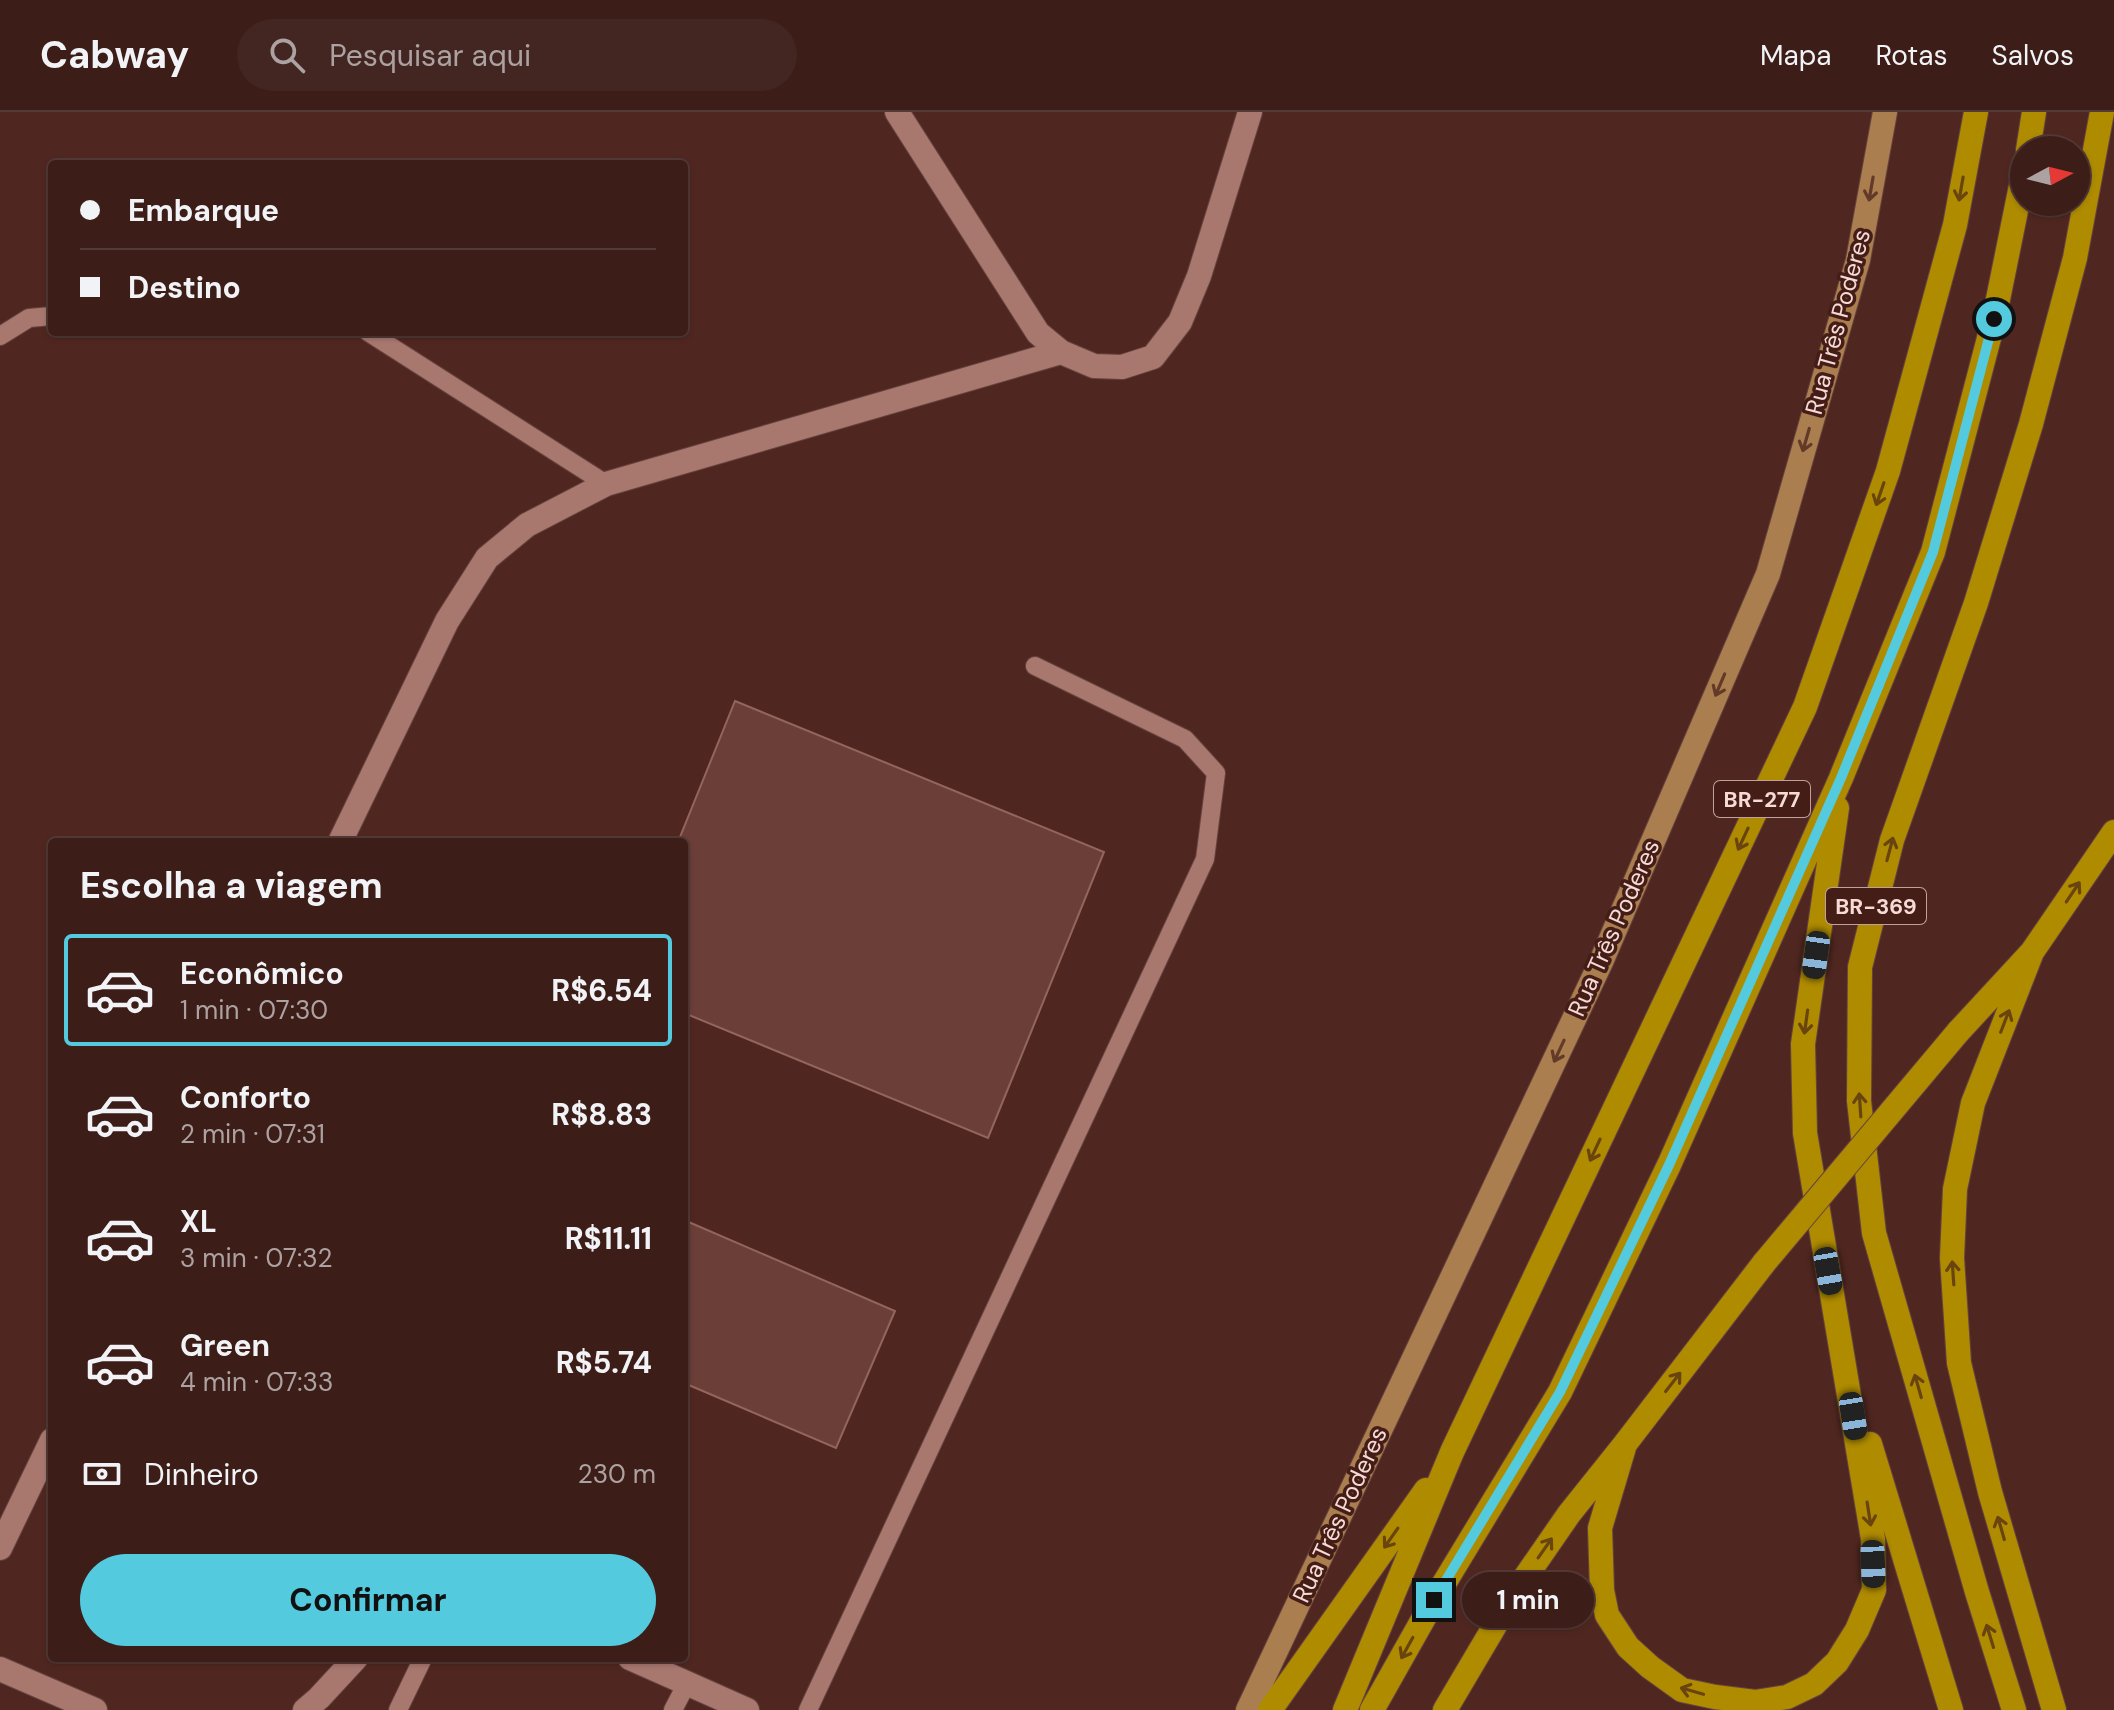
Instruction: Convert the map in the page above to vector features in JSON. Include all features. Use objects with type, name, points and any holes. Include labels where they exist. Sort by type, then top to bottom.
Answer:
[{"type":"highway","name":"BR-277","points":[[1345,1710],[1452,1452],[1805,707],[1888,471],[1955,225],[1976,112]]},
{"type":"highway","points":[[2030,136],[2034,112]]},
{"type":"highway","name":"BR-369","points":[[2014,1710],[1972,1577],[1874,1233],[1859,1101],[1860,967],[1892,840],[1976,603],[2031,424],[2075,258],[2102,112]]},
{"type":"highway","points":[[1372,1710],[1434,1600],[1560,1392],[1669,1165],[1841,778],[1933,552],[1994,319],[2015,216]]},
{"type":"highway","name":"BR-369","points":[[1841,778],[1803,1044],[1805,1133],[1843,1354],[1951,1710]]},
{"type":"highway","points":[[1445,1710],[1513,1595],[1569,1514],[1764,1263],[1958,1032],[2032,952],[2114,832]]},
{"type":"highway","points":[[2032,952],[1973,1103],[1955,1189],[1952,1258],[1959,1363],[1990,1492],[2054,1710]]},
{"type":"highway","points":[[1625,1444],[1600,1528],[1602,1590],[1607,1615],[1628,1647],[1682,1690],[1755,1702],[1787,1697],[1814,1684],[1837,1662],[1857,1630],[1874,1590],[1873,1539],[1843,1354]]},
{"type":"highway","points":[[1270,1710],[1452,1452]]},
{"type":"street","points":[[897,112],[1038,333],[1061,352],[1094,366],[1122,367],[1153,357],[1180,322],[1199,276],[1250,112]]},
{"type":"street","name":"Rua Três Poderes","points":[[1248,1710],[1601,962],[1768,574],[1858,260],[1885,112]]},
{"type":"street","points":[[342,838],[447,621],[487,558],[527,525],[606,484],[1061,352]]},
{"type":"street","points":[[0,1548],[48,1448]]},
{"type":"street","points":[[305,1710],[352,1662]]},
{"type":"street","points":[[639,1662],[747,1710]]},
{"type":"street","points":[[0,1669],[95,1710]]},
{"type":"lane","points":[[0,336],[29,318],[48,316]]},
{"type":"lane","points":[[374,336],[606,484]]},
{"type":"lane","points":[[808,1710],[1205,859],[1216,773],[1185,739],[1035,666]]},
{"type":"lane","points":[[398,1710],[421,1662]]},
{"type":"lane","points":[[673,1710],[687,1683]]},
{"type":"building","points":[[735,701],[1104,852],[988,1138],[688,1015],[688,838],[680,838]]},
{"type":"building","points":[[688,1222],[895,1311],[836,1448],[688,1385]]},
{"type":"route","points":[[1434,1600],[1560,1392],[1669,1165],[1841,778],[1933,552],[1994,319]]}]
